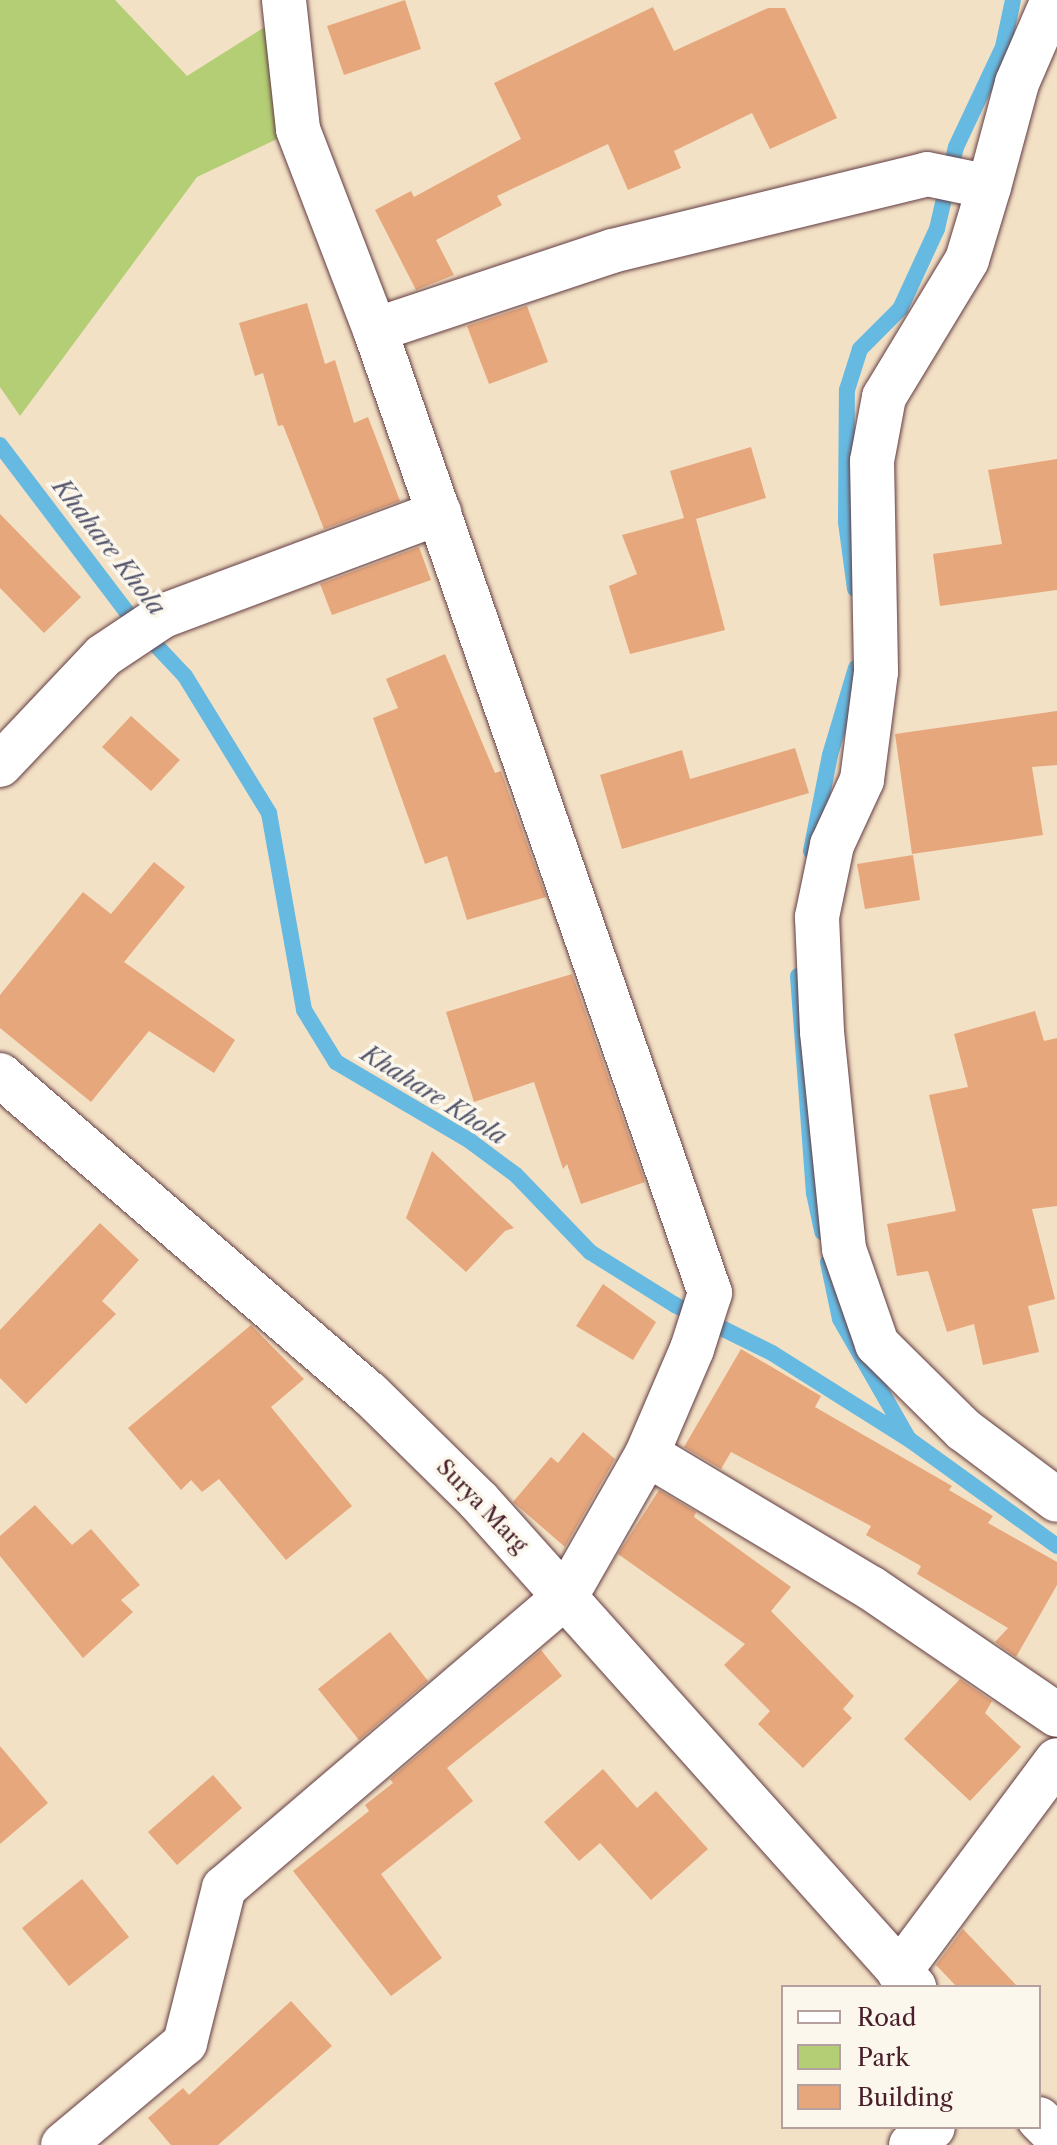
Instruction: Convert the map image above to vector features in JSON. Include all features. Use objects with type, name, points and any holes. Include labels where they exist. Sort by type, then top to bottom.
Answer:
[{"type":"street","points":[[63,2145],[185,2043],[224,1888],[566,1596],[647,1454],[692,1349],[710,1293],[375,330],[298,129],[284,0]]},
{"type":"street","points":[[1053,0],[1017,83],[979,184],[967,260],[884,397],[872,461],[876,672],[862,780],[832,845],[817,917],[822,1032],[844,1249],[877,1344],[964,1430],[1057,1500]]},
{"type":"street","points":[[375,330],[612,251],[927,174],[979,184]]},
{"type":"street","points":[[0,765],[103,656],[163,616],[439,513]]},
{"type":"street","name":"Surya Marg","points":[[0,1075],[369,1393],[566,1596],[907,1979]]},
{"type":"street","points":[[647,1454],[871,1588],[1057,1715]]},
{"type":"street","points":[[907,1979],[1057,1760]]},
{"type":"street","points":[[1041,2121],[1057,2137]]},
{"type":"street","points":[[911,2145],[931,2129]]},
{"type":"green space","points":[[0,0],[115,0],[187,76],[284,15],[298,129],[197,177],[20,416],[0,387]]},
{"type":"building","points":[[405,0],[421,49],[344,75],[327,26]]},
{"type":"building","points":[[653,7],[674,51],[768,8],[785,8],[837,118],[770,149],[752,113],[674,151],[681,168],[628,190],[608,144],[497,196],[502,205],[436,240],[454,275],[416,290],[375,210],[411,191],[414,197],[521,139],[494,83]]},
{"type":"building","points":[[307,303],[325,364],[335,360],[354,423],[368,417],[400,501],[324,529],[283,425],[278,426],[263,373],[255,376],[239,323]]},
{"type":"building","points":[[527,306],[548,362],[489,384],[467,326]]},
{"type":"building","points":[[751,447],[766,498],[696,519],[725,630],[630,654],[609,586],[637,574],[622,535],[684,518],[670,471]]},
{"type":"building","points":[[1057,459],[1057,590],[940,606],[933,554],[1002,544],[988,470]]},
{"type":"building","points":[[0,514],[81,597],[44,633],[0,588]]},
{"type":"building","points":[[419,547],[431,580],[332,615],[320,584]]},
{"type":"building","points":[[445,654],[495,773],[501,771],[546,897],[467,920],[447,856],[425,864],[373,718],[398,708],[386,679]]},
{"type":"building","points":[[1057,711],[1057,765],[1032,767],[1043,835],[912,854],[895,734]]},
{"type":"building","points":[[131,716],[180,760],[151,791],[102,747]]},
{"type":"building","points":[[795,748],[809,793],[622,849],[600,775],[682,750],[690,779]]},
{"type":"building","points":[[913,855],[920,900],[865,909],[857,864]]},
{"type":"building","points":[[154,862],[185,887],[124,962],[235,1040],[214,1073],[149,1031],[91,1102],[0,1028],[0,995],[83,892],[111,914]]},
{"type":"building","points":[[572,974],[645,1182],[581,1204],[567,1164],[563,1169],[534,1082],[474,1102],[446,1012]]},
{"type":"building","points":[[1035,1011],[1044,1041],[1057,1038],[1057,1206],[1032,1209],[1055,1299],[1028,1306],[1039,1352],[983,1365],[974,1324],[947,1332],[928,1271],[897,1276],[887,1224],[956,1211],[929,1095],[968,1087],[954,1034]]},
{"type":"building","points":[[432,1151],[514,1228],[505,1231],[466,1272],[406,1218]]},
{"type":"building","points":[[100,1223],[139,1260],[102,1301],[116,1314],[26,1404],[0,1378],[0,1330]]},
{"type":"building","points":[[603,1284],[656,1322],[633,1360],[576,1326]]},
{"type":"building","points":[[251,1325],[304,1379],[271,1407],[352,1506],[286,1560],[219,1479],[202,1492],[191,1480],[181,1490],[128,1428]]},
{"type":"building","points":[[741,1349],[821,1396],[815,1407],[952,1486],[949,1490],[993,1516],[988,1523],[1057,1562],[1057,1585],[1016,1657],[995,1642],[1008,1628],[917,1574],[921,1566],[866,1535],[871,1526],[731,1452],[721,1469],[684,1447]]},
{"type":"building","points":[[583,1432],[615,1459],[565,1547],[513,1502],[551,1457],[558,1463]]},
{"type":"building","points":[[659,1490],[696,1512],[694,1517],[791,1587],[771,1611],[854,1696],[843,1709],[852,1718],[803,1768],[758,1724],[770,1711],[724,1665],[745,1644],[618,1554]]},
{"type":"building","points":[[35,1505],[72,1545],[91,1529],[140,1585],[121,1600],[133,1612],[83,1658],[0,1556],[0,1536]]},
{"type":"building","points":[[390,1632],[428,1681],[359,1740],[318,1689]]},
{"type":"building","points":[[541,1650],[562,1676],[447,1768],[473,1801],[381,1874],[442,1958],[391,1996],[293,1871],[369,1811],[365,1805],[393,1783],[390,1779]]},
{"type":"building","points":[[960,1679],[992,1701],[985,1713],[1021,1747],[970,1801],[904,1739]]},
{"type":"building","points":[[0,1746],[48,1803],[0,1844]]},
{"type":"building","points":[[603,1769],[637,1808],[656,1791],[708,1849],[651,1900],[600,1843],[579,1861],[544,1822]]},
{"type":"building","points":[[213,1775],[242,1808],[177,1865],[148,1832]]},
{"type":"building","points":[[82,1879],[129,1937],[69,1986],[22,1928]]},
{"type":"building","points":[[963,1929],[1016,1985],[955,1985],[936,1965]]},
{"type":"building","points":[[291,2001],[332,2046],[218,2145],[171,2145],[148,2118],[183,2088],[189,2095]]},
{"type":"waterway","points":[[855,589],[846,522],[847,390],[860,349],[900,309],[937,229],[956,147],[1003,47],[1013,0]]},
{"type":"waterway","name":"Khahare Khola","points":[[0,445],[135,623],[185,676],[269,813],[304,1010],[336,1062],[470,1141],[516,1175],[590,1252],[675,1305],[772,1353],[910,1440],[1057,1546]]},
{"type":"waterway","points":[[811,851],[830,755],[856,668]]},
{"type":"waterway","points":[[798,976],[814,1193],[822,1232]]},
{"type":"waterway","points":[[828,1262],[840,1319],[907,1436]]}]
